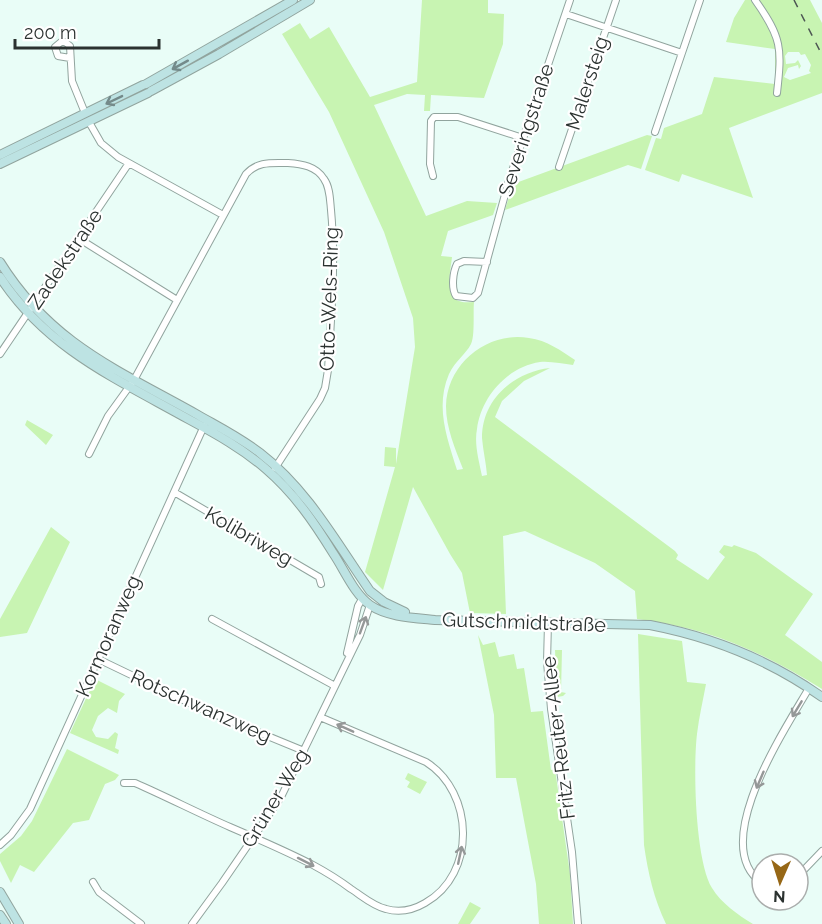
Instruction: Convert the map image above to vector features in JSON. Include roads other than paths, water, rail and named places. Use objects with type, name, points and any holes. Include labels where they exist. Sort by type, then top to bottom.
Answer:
[{"type":"street","points":[[147,88],[293,0]]},
{"type":"street","points":[[0,155],[87,117],[219,54],[310,0]]},
{"type":"street","name":"Severingstraße","points":[[486,262],[464,261],[457,264],[453,290],[456,296],[476,297],[486,262],[504,198],[570,0]]},
{"type":"street","name":"Malersteig","points":[[559,167],[616,0]]},
{"type":"street","points":[[655,132],[700,0]]},
{"type":"street","points":[[755,0],[777,35],[780,55],[777,93]]},
{"type":"street","points":[[566,14],[682,53]]},
{"type":"street","points":[[70,58],[60,57],[55,49],[61,42],[70,46],[73,86],[101,143],[129,163],[223,215]]},
{"type":"street","points":[[0,164],[87,117]]},
{"type":"street","points":[[433,176],[430,162],[431,121],[434,117],[458,117],[523,138]]},
{"type":"street","name":"Zadekstraße","points":[[0,354],[129,163]]},
{"type":"street","name":"Otto-Wels-Ring","points":[[89,454],[108,416],[132,383],[246,174],[259,164],[304,165],[317,170],[326,183],[334,247],[328,376],[320,399],[274,470]]},
{"type":"street","points":[[78,238],[177,300]]},
{"type":"street","points":[[0,262],[30,310]]},
{"type":"street","points":[[0,277],[63,346],[205,424],[274,470],[308,500],[373,594],[370,605]]},
{"type":"street","name":"Kormoranweg","points":[[0,845],[11,835],[30,809],[205,424]]},
{"type":"street","points":[[274,470],[310,516],[362,599],[373,594]]},
{"type":"street","name":"Kolibriweg","points":[[174,492],[319,577],[321,584]]},
{"type":"street","name":"Gutschmidtstraße","points":[[373,594],[419,618]]},
{"type":"street","name":"Gutschmidtstraße","points":[[362,599],[378,610],[419,618],[650,625],[748,655],[788,675],[822,697]]},
{"type":"street","name":"Grüner Weg","points":[[345,664],[358,606],[362,599]]},
{"type":"street","name":"Grüner Weg","points":[[192,924],[281,797],[360,635],[370,605]]},
{"type":"street","points":[[212,619],[334,686]]},
{"type":"street","name":"Fritz-Reuter-Allee","points":[[548,622],[550,709],[572,852],[577,871],[578,924]]},
{"type":"street","name":"Rotschwanzweg","points":[[98,659],[202,709],[304,751]]},
{"type":"street","points":[[750,871],[744,857],[743,840],[746,819],[755,790],[775,746],[809,688]]},
{"type":"street","points":[[124,783],[135,783],[313,865],[370,902],[389,910],[404,911],[424,904],[438,894],[453,877],[460,855],[462,817],[458,799],[449,781],[422,760],[320,717]]},
{"type":"street","points":[[810,864],[822,851]]},
{"type":"street","points":[[93,882],[99,892],[141,924]]},
{"type":"street","points":[[0,891],[19,924]]},
{"type":"street","points":[[0,915],[6,924]]},
{"type":"railway","points":[[794,0],[822,55]]}]
